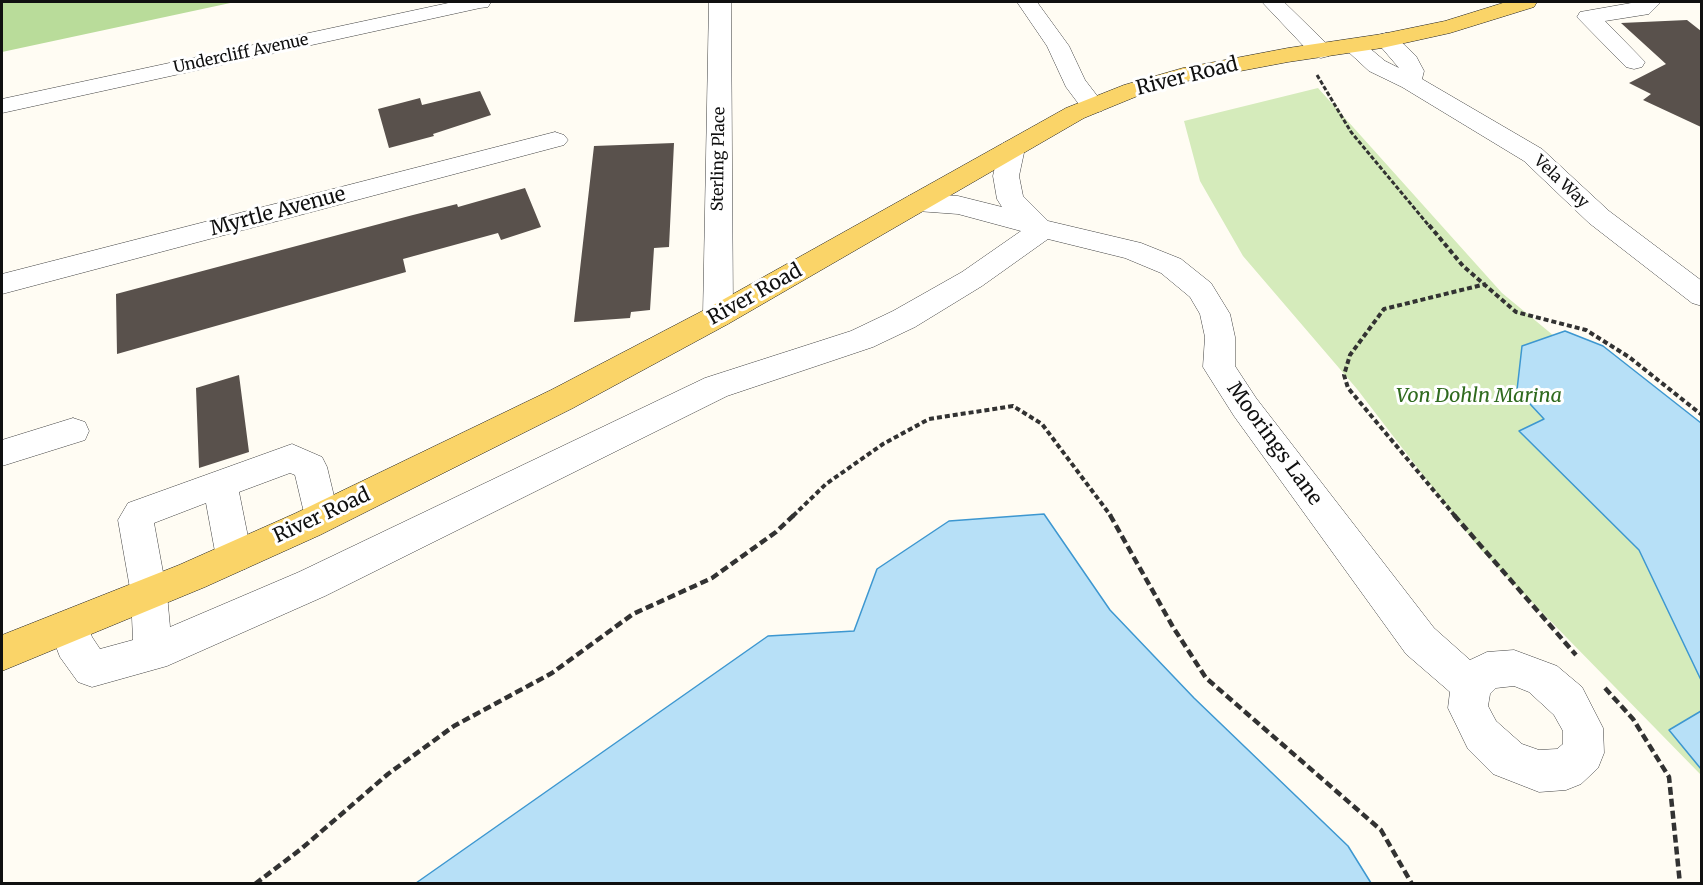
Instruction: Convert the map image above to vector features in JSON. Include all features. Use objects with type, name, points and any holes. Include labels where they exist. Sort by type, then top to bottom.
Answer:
[{"type":"main road","name":"River Road","points":[[2,653],[150,594],[234,557],[322,517],[562,399],[718,316],[1012,148],[1092,106],[1132,90],[1183,75],[1317,60],[1353,46],[1450,26],[1526,2]]},
{"type":"street","name":"Undercliff Avenue","points":[[2,106],[480,2]]},
{"type":"street","name":"Sterling Place","points":[[718,316],[720,2]]},
{"type":"street","points":[[1027,2],[1058,46],[1074,82],[1092,106]]},
{"type":"street","points":[[1272,2],[1317,60]]},
{"type":"street","points":[[1575,2],[1599,14]]},
{"type":"street","points":[[1634,62],[1588,17],[1641,9],[1650,2]]},
{"type":"street","points":[[1386,40],[1408,62],[1412,71],[1410,82]]},
{"type":"street","name":"Vela Way","points":[[1353,46],[1377,66],[1410,82],[1533,155],[1599,218],[1701,296]]},
{"type":"street","name":"Myrtle Avenue","points":[[2,284],[555,140]]},
{"type":"street","name":"Moorings Lane","points":[[1012,148],[1006,176],[1010,199],[1042,230]]},
{"type":"street","name":"Moorings Lane","points":[[917,202],[958,205],[983,210],[1090,243],[1131,250],[1171,266],[1202,290],[1215,314],[1220,337],[1219,367],[1245,407],[1420,641],[1471,685]]},
{"type":"street","points":[[71,626],[74,644],[92,669],[153,653],[312,584],[716,387],[862,339],[904,319],[972,279],[1042,230]]},
{"type":"street","points":[[2,453],[73,431]]},
{"type":"street","points":[[153,653],[150,594],[136,520],[140,513],[292,458],[310,467],[322,517]]},
{"type":"street","points":[[220,484],[234,557]]},
{"type":"path","points":[[1317,60],[1351,132],[1463,266],[1516,312],[1586,330],[1629,357],[1701,415]]},
{"type":"path","points":[[1486,285],[1384,309],[1350,355],[1344,375],[1348,388],[1467,530],[1578,656]]},
{"type":"path","points":[[255,884],[301,849],[388,774],[454,726],[552,674],[633,615],[712,578],[776,532],[826,484],[883,444],[929,419],[1013,406],[1042,424],[1105,506],[1173,627],[1206,678],[1381,830],[1412,884]]},
{"type":"path","points":[[1601,683],[1633,719],[1669,777],[1680,884]]},
{"type":"green space","points":[[2,2],[235,2],[2,52]]},
{"type":"green space","name":"Von Dohln Marina","points":[[1318,88],[1502,293],[1571,350],[1701,550],[1701,775],[1479,548],[1357,389],[1243,256],[1200,181],[1184,121]]},
{"type":"water","points":[[1565,331],[1603,346],[1701,423],[1701,680],[1639,550],[1519,431],[1544,419],[1517,390],[1522,346]]},
{"type":"water","points":[[1044,514],[1110,610],[1194,698],[1348,846],[1371,883],[416,883],[768,636],[854,631],[877,569],[949,521]]},
{"type":"water","points":[[1701,711],[1701,769],[1669,730]]},
{"type":"building","points":[[1687,20],[1701,31],[1701,127],[1643,100],[1651,94],[1629,83],[1666,64],[1621,23]]},
{"type":"building","points":[[480,91],[491,115],[433,134],[434,136],[389,148],[378,109],[420,98],[422,105]]},
{"type":"building","points":[[674,143],[669,247],[654,248],[650,310],[631,312],[630,318],[574,322],[594,146]]},
{"type":"building","points":[[525,188],[541,227],[501,240],[498,233],[403,259],[406,272],[117,354],[116,294],[413,215],[457,204],[458,207]]},
{"type":"building","points":[[239,375],[249,452],[199,468],[196,388]]}]
